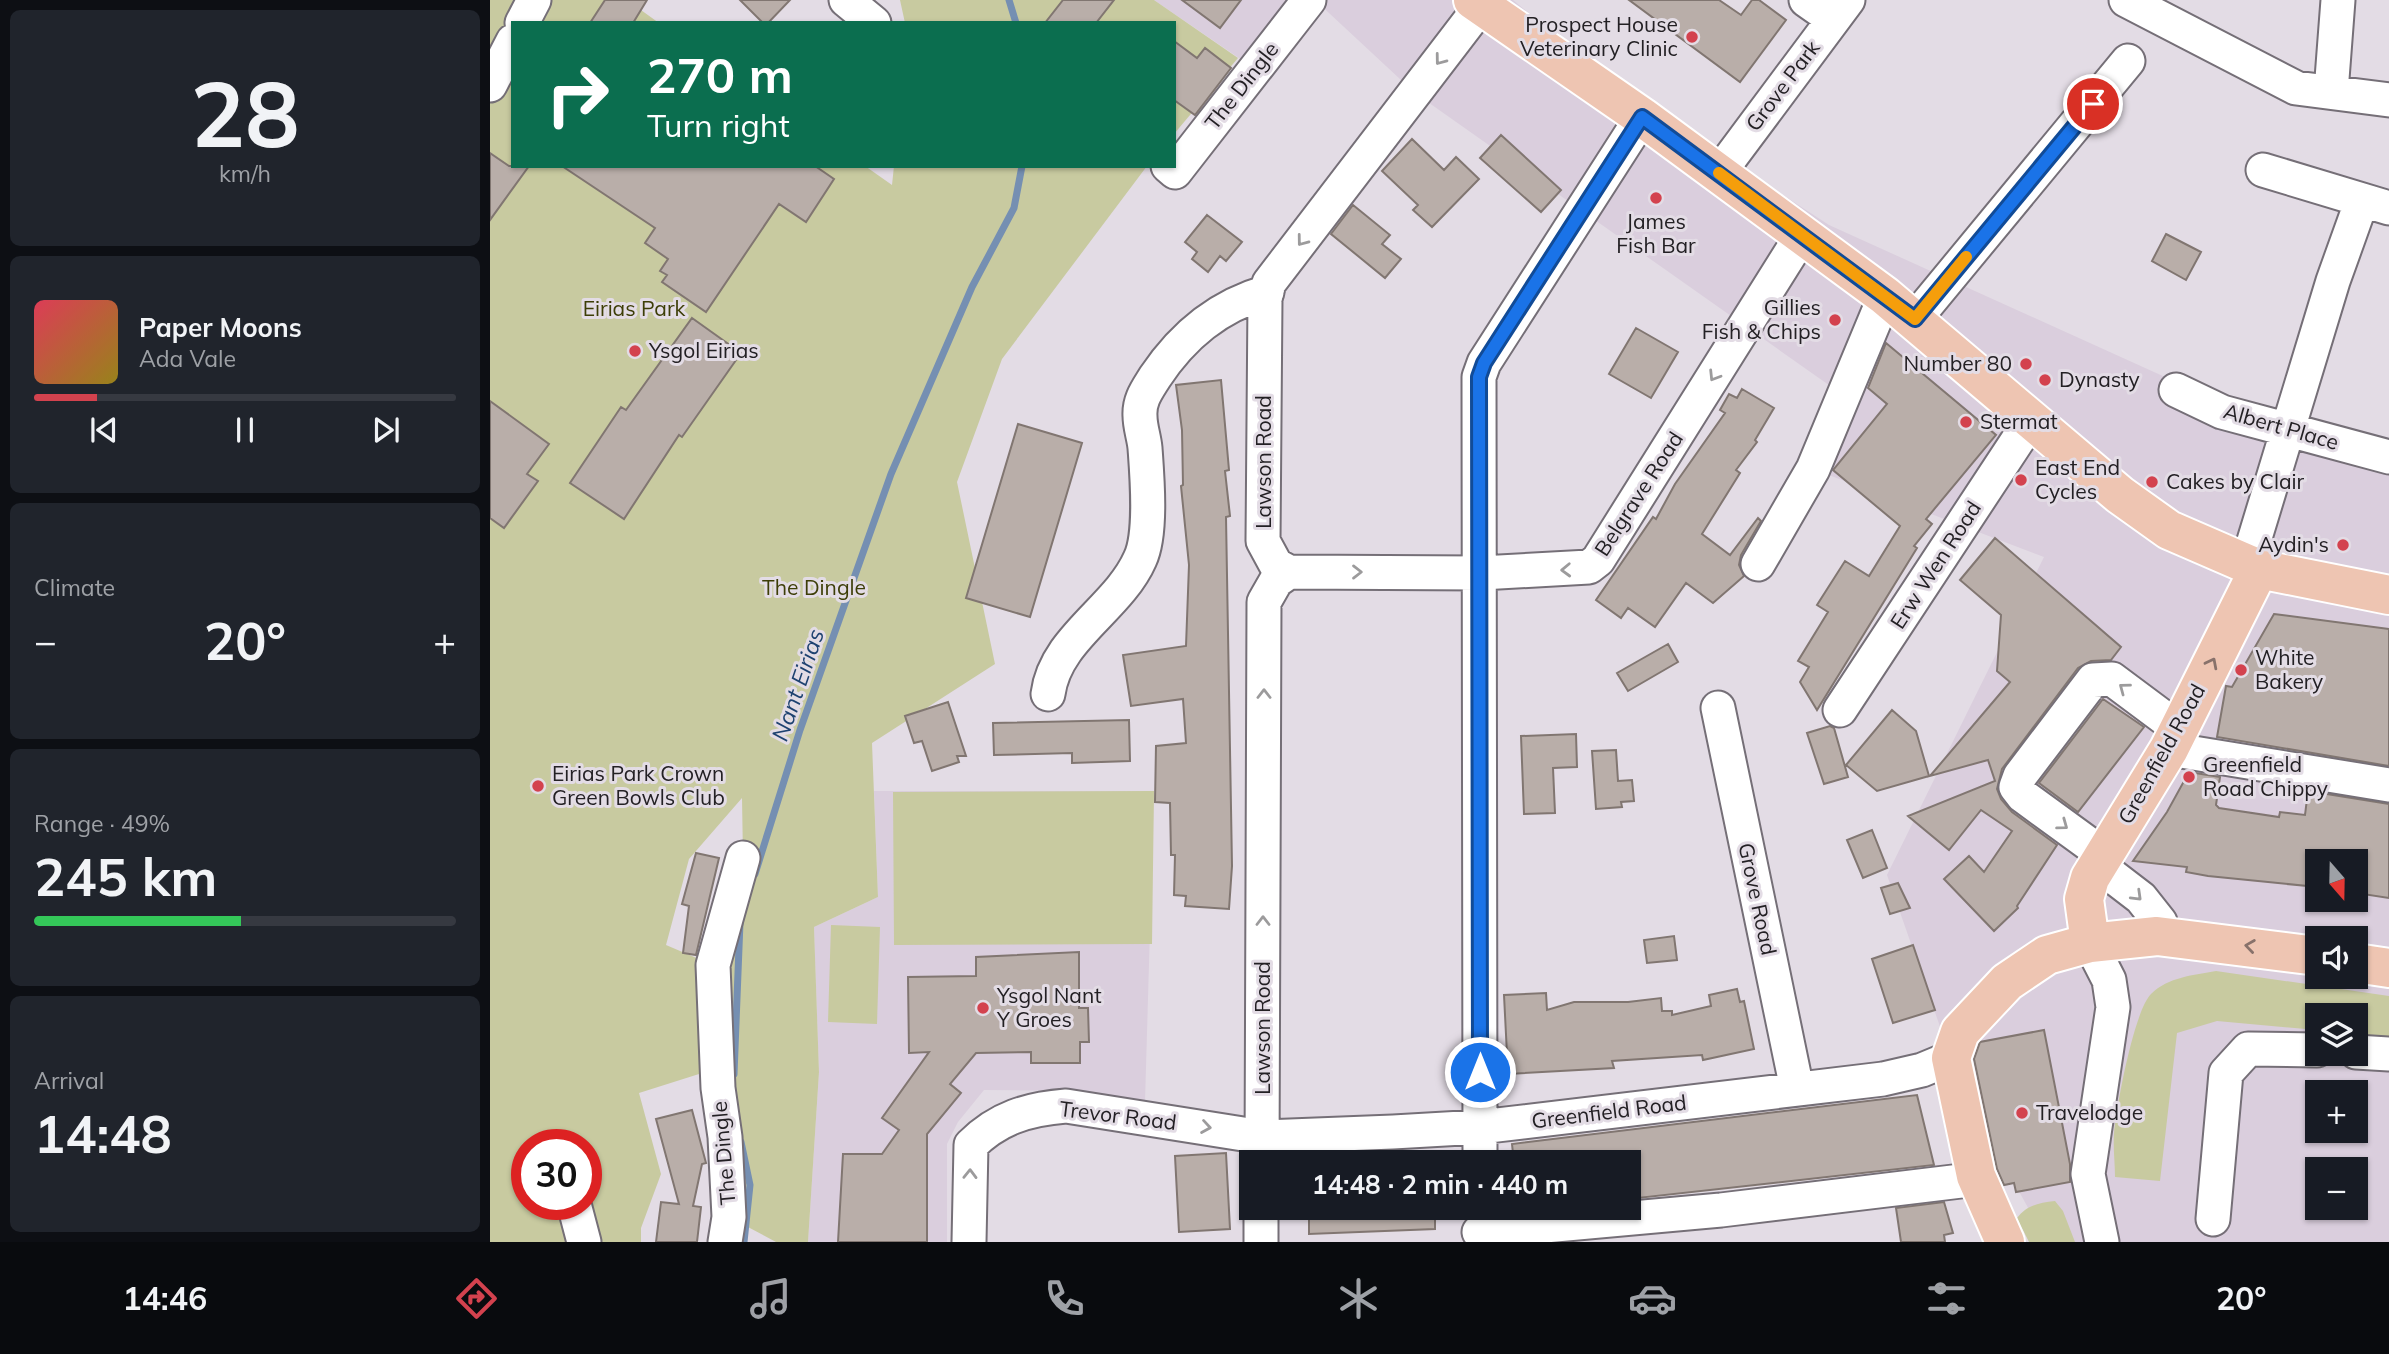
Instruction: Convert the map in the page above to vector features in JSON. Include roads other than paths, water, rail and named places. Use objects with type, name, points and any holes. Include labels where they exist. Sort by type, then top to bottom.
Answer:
[{"type":"main road","points":[[1477,3],[1642,117],[1885,296],[2120,495],[2169,530],[2253,567],[2389,595]]},
{"type":"main road","name":"Greenfield Road","points":[[2090,943],[2084,899],[2101,860],[2174,739],[2253,567]]},
{"type":"main road","points":[[2005,1242],[1976,1176],[1951,1058],[1960,1032],[2007,982],[2046,955],[2090,943],[2157,936],[2305,954]]},
{"type":"main road","points":[[2368,964],[2389,968]]},
{"type":"street","points":[[523,21],[534,0]]},
{"type":"street","points":[[846,0],[872,21]]},
{"type":"street","name":"The Dingle","points":[[1176,164],[1309,0]]},
{"type":"street","points":[[1807,0],[1840,10]]},
{"type":"street","points":[[2330,92],[2338,0]]},
{"type":"street","points":[[1048,694],[1050,679],[1059,658],[1130,580],[1142,555],[1146,531],[1145,457],[1139,416],[1141,399],[1188,335],[1213,315],[1242,299],[1267,292],[1269,283],[1477,3]]},
{"type":"street","points":[[2145,5],[2296,88],[2389,100]]},
{"type":"street","name":"Grove Park","points":[[1718,173],[1840,10]]},
{"type":"street","points":[[490,85],[511,45]]},
{"type":"street","points":[[1915,319],[2129,61]]},
{"type":"street","points":[[1480,1150],[1479,377],[1484,363],[1642,117]]},
{"type":"street","points":[[2253,567],[2288,431],[2333,281],[2376,204],[2263,170]]},
{"type":"street","name":"Belgrave Road","points":[[1289,572],[1481,573],[1583,569],[1598,560],[1802,235]]},
{"type":"street","name":"Lawson Road","points":[[1262,1149],[1264,602],[1276,581],[1289,572],[1276,565],[1264,541],[1267,292]]},
{"type":"street","points":[[1758,564],[1813,468],[1885,296]]},
{"type":"street","name":"Albert Place","points":[[2176,390],[2222,412],[2389,457]]},
{"type":"street","name":"Erw Wen Road","points":[[1840,710],[2031,420]]},
{"type":"street","points":[[2157,936],[2160,922],[2141,898],[2101,860],[2023,796],[2016,786],[2020,776],[2093,680],[2112,679],[2174,739],[2389,785]]},
{"type":"street","name":"Grove Road","points":[[1718,708],[1797,1089]]},
{"type":"street","name":"The Dingle","points":[[725,1242],[729,1217],[725,1137],[718,1088],[713,965],[743,858]]},
{"type":"street","points":[[2090,943],[2109,980],[2113,1007],[2088,1174],[2102,1242]]},
{"type":"street","points":[[2213,1219],[2226,1073],[2248,1049],[2305,1050]]},
{"type":"street","points":[[2368,1053],[2389,1054]]},
{"type":"street","name":"Greenfield Road","points":[[1262,1149],[1480,1127],[1883,1079],[1922,1070],[1951,1058]]},
{"type":"street","name":"Trevor Road","points":[[969,1242],[971,1145],[1001,1121],[1024,1112],[1066,1106],[1262,1149]]},
{"type":"street","points":[[1479,1227],[1721,1210],[1961,1181]]},
{"type":"street","points":[[579,1220],[584,1242]]},
{"type":"street","points":[[1261,1220],[1261,1242]]},
{"type":"waterway","name":"Nant Eirias","points":[[1009,0],[1015,21]]},
{"type":"waterway","name":"Nant Eirias","points":[[755,874],[800,730],[891,474],[972,287],[1014,208],[1022,168]]},
{"type":"waterway","name":"Nant Eirias","points":[[734,1074],[740,922]]},
{"type":"waterway","name":"Nant Eirias","points":[[741,1142],[750,1185],[744,1242]]},
{"type":"place","name":"Prospect House Veterinary Clinic","points":[[1692,37]]},
{"type":"place","name":"James Fish Bar","points":[[1656,198]]},
{"type":"place","name":"Gillies Fish & Chips","points":[[1835,320]]},
{"type":"place","name":"Ysgol Eirias","points":[[635,351]]},
{"type":"place","name":"Number 80","points":[[2026,364]]},
{"type":"place","name":"Dynasty","points":[[2045,380]]},
{"type":"place","name":"Stermat","points":[[1966,422]]},
{"type":"place","name":"East End Cycles","points":[[2021,480]]},
{"type":"place","name":"Cakes by Clair","points":[[2152,482]]},
{"type":"place","name":"Aydin's","points":[[2343,545]]},
{"type":"place","name":"White Bakery","points":[[2241,670]]},
{"type":"place","name":"Greenfield Road Chippy","points":[[2189,777]]},
{"type":"place","name":"Eirias Park Crown Green Bowls Club","points":[[538,786]]},
{"type":"place","name":"Ysgol Nant Y Groes","points":[[983,1008]]},
{"type":"place","name":"Travelodge","points":[[2022,1113]]},
{"type":"park label","name":"Eirias Park","points":[[634,309]]}]
